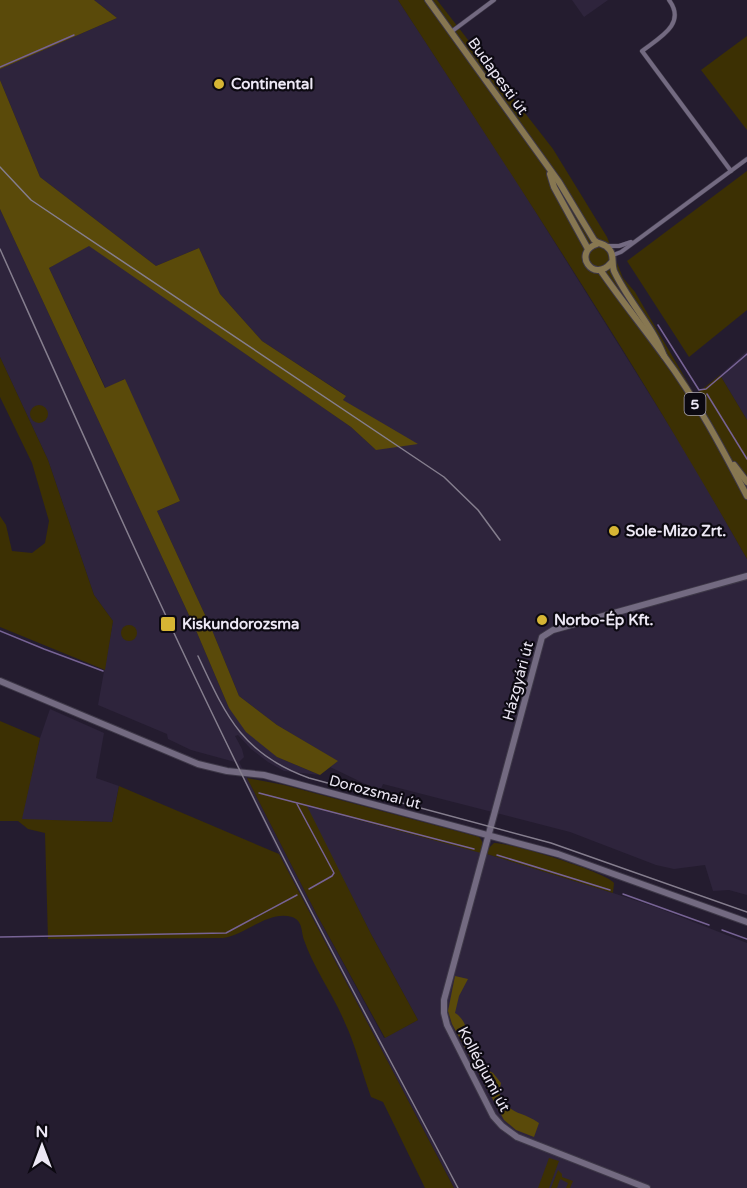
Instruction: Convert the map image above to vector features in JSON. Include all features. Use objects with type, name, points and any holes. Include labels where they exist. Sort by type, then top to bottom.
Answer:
[{"type":"main road","name":"Budapesti út","points":[[428,0],[559,182],[597,244]]},
{"type":"main road","name":"Budapesti út","points":[[548,168],[554,187],[588,249],[585,259],[587,264],[601,271],[622,303],[645,328],[724,452],[747,496]]},
{"type":"main road","points":[[588,249],[597,244],[608,246],[613,255],[611,263],[601,271]]},
{"type":"main road","name":"Budapesti út","points":[[611,263],[616,275],[659,342],[664,356]]},
{"type":"main road","name":"Budapesti út","points":[[724,452],[747,482]]},
{"type":"street","points":[[451,32],[494,0]]},
{"type":"street","points":[[669,0],[676,14],[673,26],[642,51],[731,171]]},
{"type":"street","points":[[613,255],[621,252],[747,159]]},
{"type":"street","points":[[608,246],[619,246],[637,239]]},
{"type":"street","name":"Házgyári út","points":[[489,835],[539,642],[544,635],[553,630],[747,576]]},
{"type":"street","name":"Dorozsmai út","points":[[0,681],[198,764],[227,771],[264,775],[489,835],[579,861],[747,922]]},
{"type":"street","name":"Kollégiumi út","points":[[489,835],[444,1000],[447,1025],[494,1116],[506,1130],[517,1137],[647,1188]]},
{"type":"shaded area","points":[[0,0],[94,0],[117,18],[0,69]]},
{"type":"shaded area","points":[[94,0],[398,0],[512,174],[695,467],[747,559],[747,895],[729,890],[713,891],[705,865],[674,869],[656,865],[570,832],[383,784],[380,791],[330,767],[337,761],[277,725],[239,696],[212,630],[157,511],[180,501],[124,379],[106,389],[49,268],[89,245],[351,427],[376,450],[343,400],[345,395],[262,341],[220,294],[199,248],[156,266],[40,177],[0,80],[0,69],[117,18]]},
{"type":"shaded area","points":[[398,0],[437,0],[553,149],[607,237],[623,278],[635,292],[695,395],[720,375],[747,420],[747,559],[621,347]]},
{"type":"shaded area","points":[[572,0],[608,0],[584,17]]},
{"type":"shaded area","points":[[747,36],[747,130],[701,70]]},
{"type":"shaded area","points":[[0,80],[40,177],[156,266],[199,248],[220,294],[262,341],[346,396],[343,400],[418,444],[376,450],[351,427],[89,246],[49,268],[105,388],[125,379],[180,501],[157,511],[212,630],[239,696],[277,725],[338,761],[320,775],[277,757],[246,732],[229,708],[195,628],[0,209]]},
{"type":"shaded area","points":[[747,171],[747,310],[689,357],[627,261]]},
{"type":"shaded area","points":[[0,209],[195,628],[229,708],[277,757],[320,775],[284,771],[251,749],[238,735],[235,736],[244,757],[239,762],[317,915],[384,1038],[418,1020],[306,806],[487,854],[613,893],[747,943],[747,1188],[454,1188],[279,854],[235,762],[191,750],[168,739],[167,734],[98,705],[113,621],[94,595],[48,460],[0,357]]},
{"type":"shaded area","points":[[747,351],[747,420],[720,375]]},
{"type":"shaded area","points":[[0,357],[48,460],[94,595],[113,621],[105,670],[0,627],[0,516],[6,525],[12,551],[32,553],[45,543],[49,521],[32,463],[0,397]]},
{"type":"shaded area","points":[[39,405],[45,408],[48,414],[45,420],[39,423],[33,420],[30,414],[33,408]]},
{"type":"shaded area","points":[[126,625],[132,625],[137,633],[135,639],[126,641],[121,636],[121,630]]},
{"type":"shaded area","points":[[50,709],[104,733],[96,778],[119,786],[112,822],[21,820],[40,738]]},
{"type":"shaded area","points":[[0,721],[40,738],[22,819],[112,822],[119,786],[279,854],[454,1188],[425,1188],[383,1102],[371,1097],[349,1032],[313,961],[300,924],[296,919],[283,916],[274,917],[223,938],[48,939],[45,833],[28,829],[18,821],[0,821]]},
{"type":"shaded area","points":[[247,778],[284,785],[481,839],[483,844],[481,853],[307,806],[371,934],[418,1020],[385,1038],[317,915]]},
{"type":"shaded area","points":[[494,843],[536,852],[594,872],[614,883],[613,893],[487,854]]},
{"type":"shaded area","points":[[455,976],[468,979],[459,996],[455,1013],[464,1023],[486,1069],[493,1073],[501,1083],[499,1093],[503,1101],[512,1110],[539,1123],[534,1137],[516,1130],[504,1120],[452,1024],[448,1011]]},
{"type":"shaded area","points":[[549,1158],[559,1161],[549,1188],[538,1188]]},
{"type":"shaded area","points":[[558,1170],[562,1177],[573,1181],[570,1188],[566,1188],[568,1183],[560,1179],[557,1188],[551,1188]]},
{"type":"waterway","points":[[0,67],[74,35]]},
{"type":"waterway","points":[[658,325],[699,390],[706,389],[747,354]]},
{"type":"waterway","points":[[707,394],[747,459]]},
{"type":"waterway","points":[[0,631],[103,671]]},
{"type":"waterway","points":[[259,793],[474,849]]},
{"type":"waterway","points":[[297,804],[334,873],[309,889]]},
{"type":"waterway","points":[[497,855],[610,890]]},
{"type":"waterway","points":[[623,894],[709,925]]},
{"type":"waterway","points":[[0,937],[226,933],[297,895]]},
{"type":"waterway","points":[[722,930],[747,939]]},
{"type":"railway","points":[[0,167],[31,200],[444,477],[478,510],[500,540]]},
{"type":"railway","points":[[0,249],[133,544],[236,763],[318,924],[458,1188]]},
{"type":"railway","points":[[198,656],[218,697],[239,730],[252,745],[286,768],[309,778],[551,843],[747,912]]},
{"type":"place","name":"Continental","points":[[219,84]]},
{"type":"place","name":"Sole-Mizo Zrt.","points":[[614,531]]},
{"type":"place","name":"Norbo-Ép Kft.","points":[[542,620]]},
{"type":"place","name":"Kiskundorozsma","points":[[168,624]]}]
